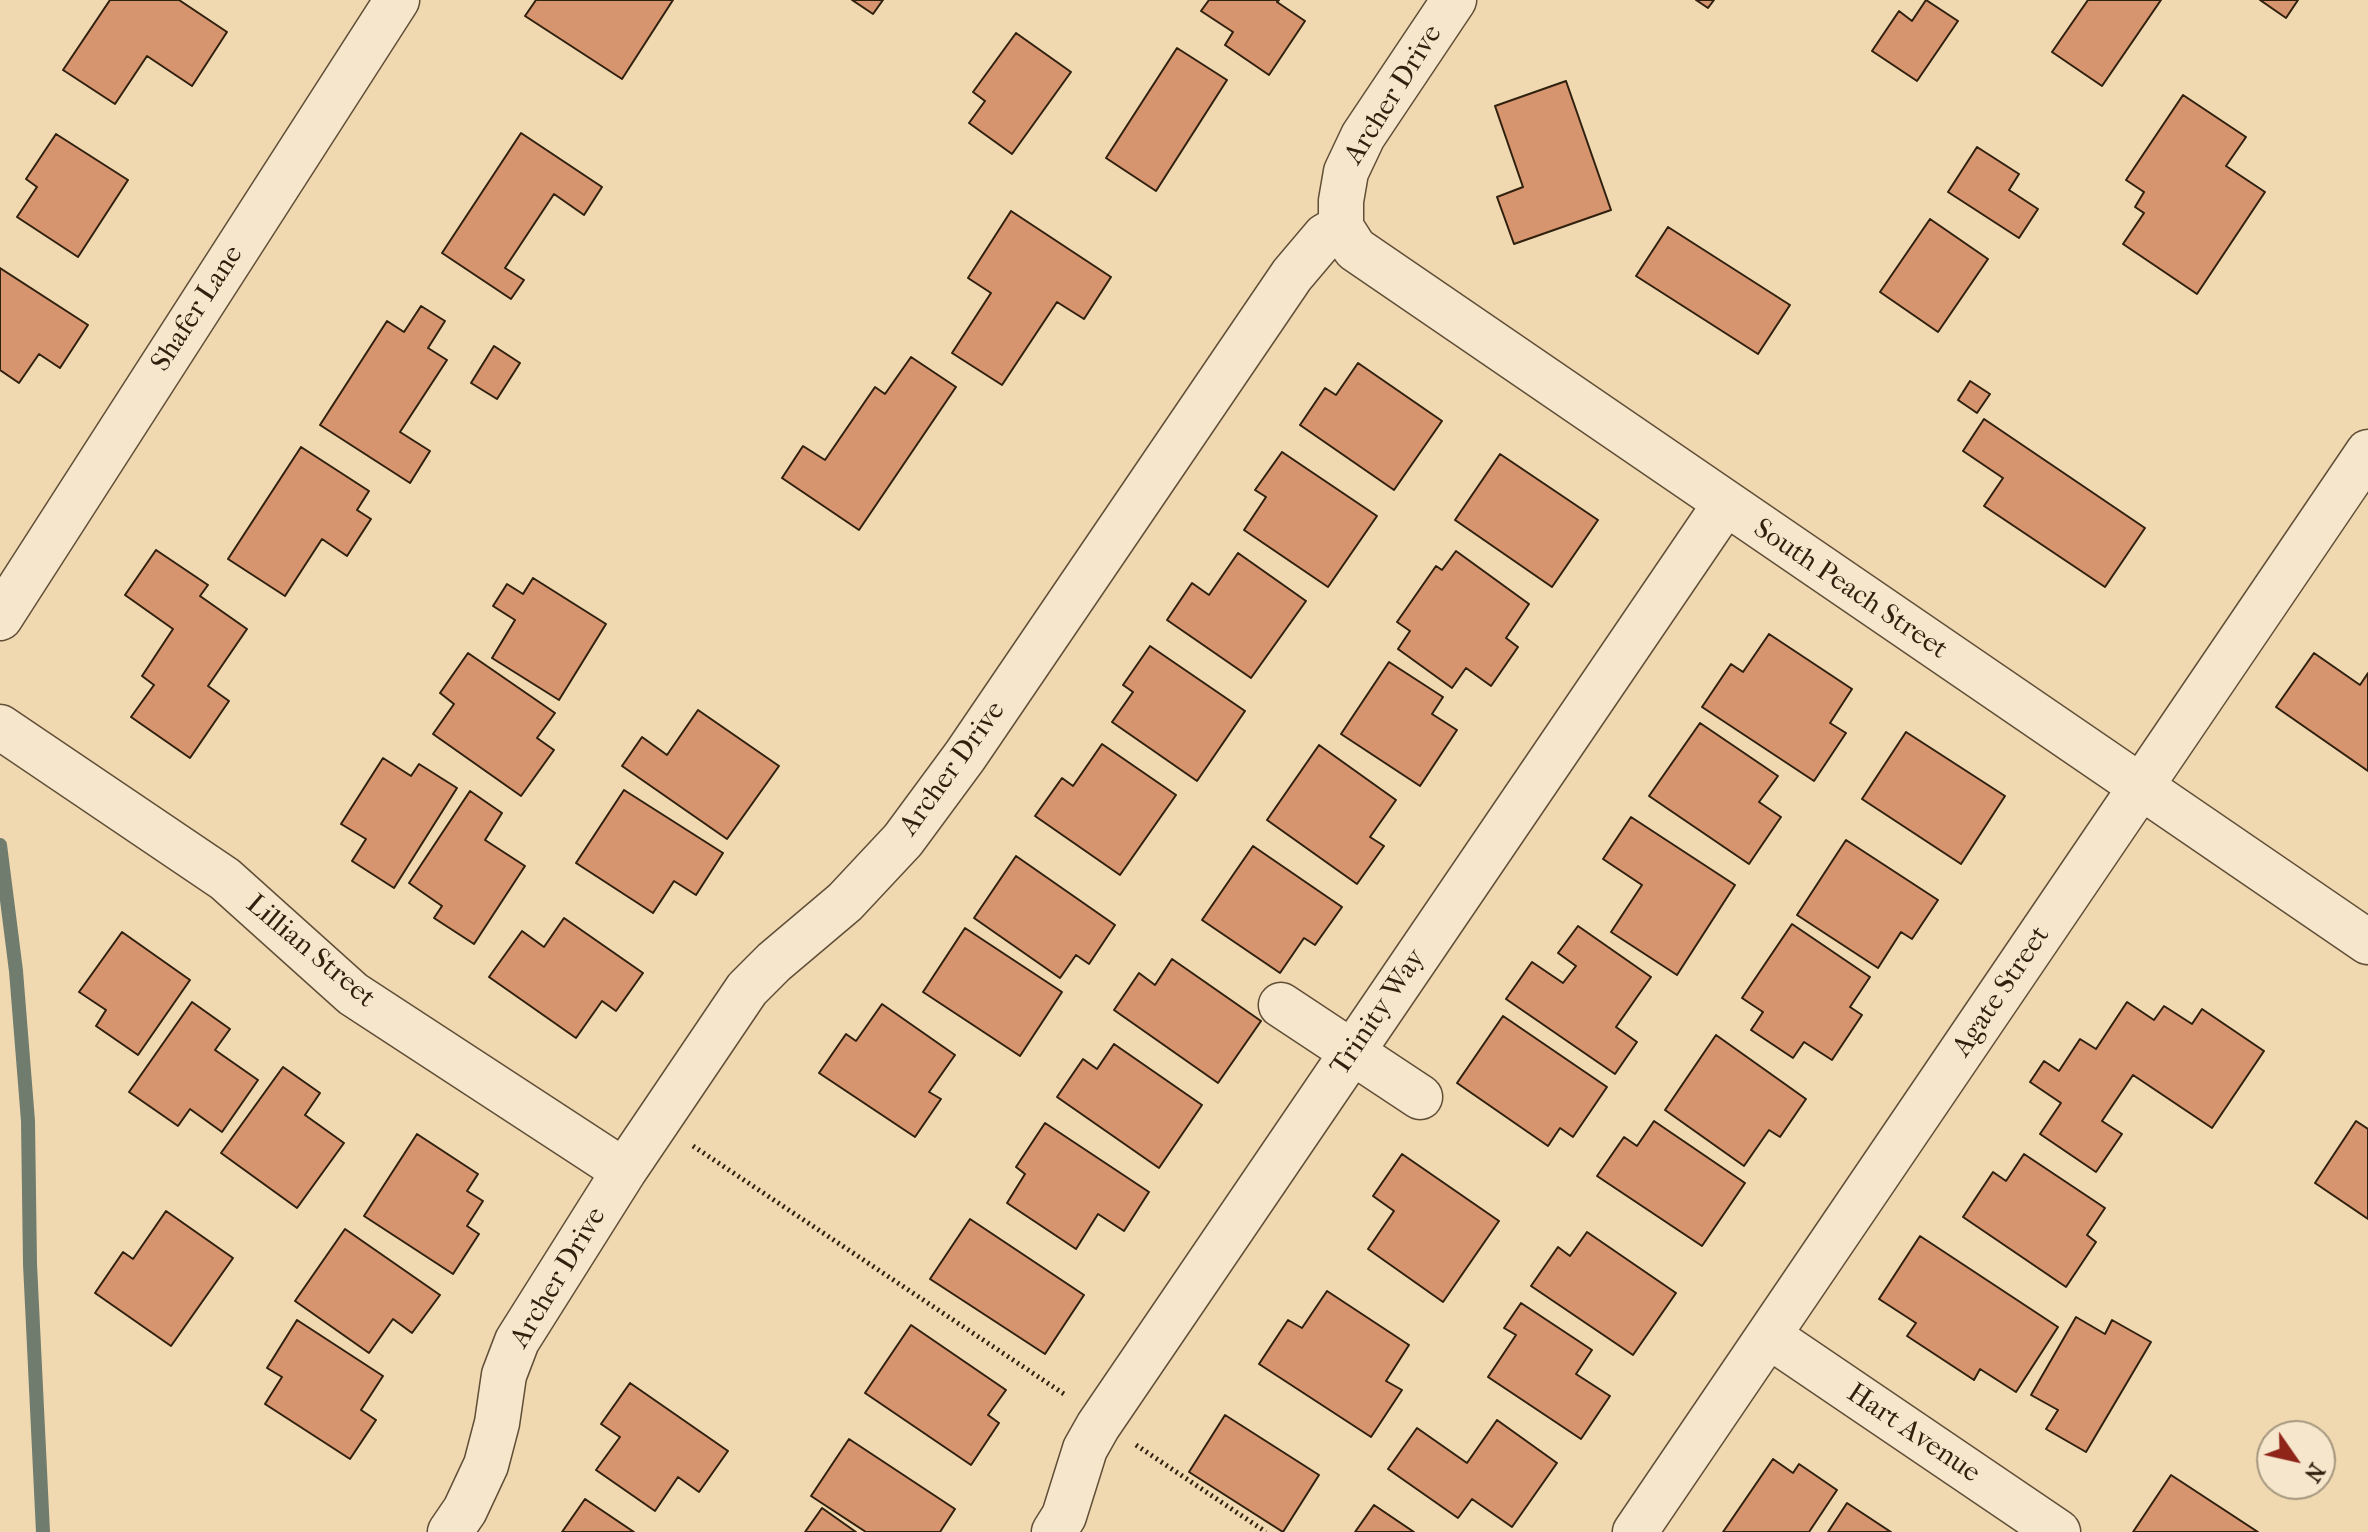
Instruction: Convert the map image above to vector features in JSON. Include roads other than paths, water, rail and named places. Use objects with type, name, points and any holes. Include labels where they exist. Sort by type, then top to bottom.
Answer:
[{"type":"street","name":"Shafer Lane","points":[[0,618],[397,0]]},
{"type":"street","name":"Archer Drive","points":[[450,1532],[465,1510],[486,1465],[497,1423],[504,1375],[517,1341],[624,1171],[747,989],[845,902],[903,840],[974,743],[1292,275],[1325,236],[1341,227],[1346,172],[1363,136],[1454,0]]},
{"type":"street","name":"South Peach Street","points":[[1341,227],[1355,249],[2368,942]]},
{"type":"street","name":"Agate Street","points":[[1635,1532],[2368,452]]},
{"type":"street","name":"Trinity Way","points":[[1054,1532],[1064,1516],[1085,1449],[1098,1426],[1725,504]]},
{"type":"street","name":"Lillian Street","points":[[0,727],[225,879],[353,994],[624,1171]]},
{"type":"street","points":[[1281,1005],[1420,1097]]},
{"type":"street","name":"Hart Avenue","points":[[1769,1336],[2058,1532]]},
{"type":"waterway","points":[[0,845],[16,971],[28,1121],[30,1264],[43,1532]]}]
